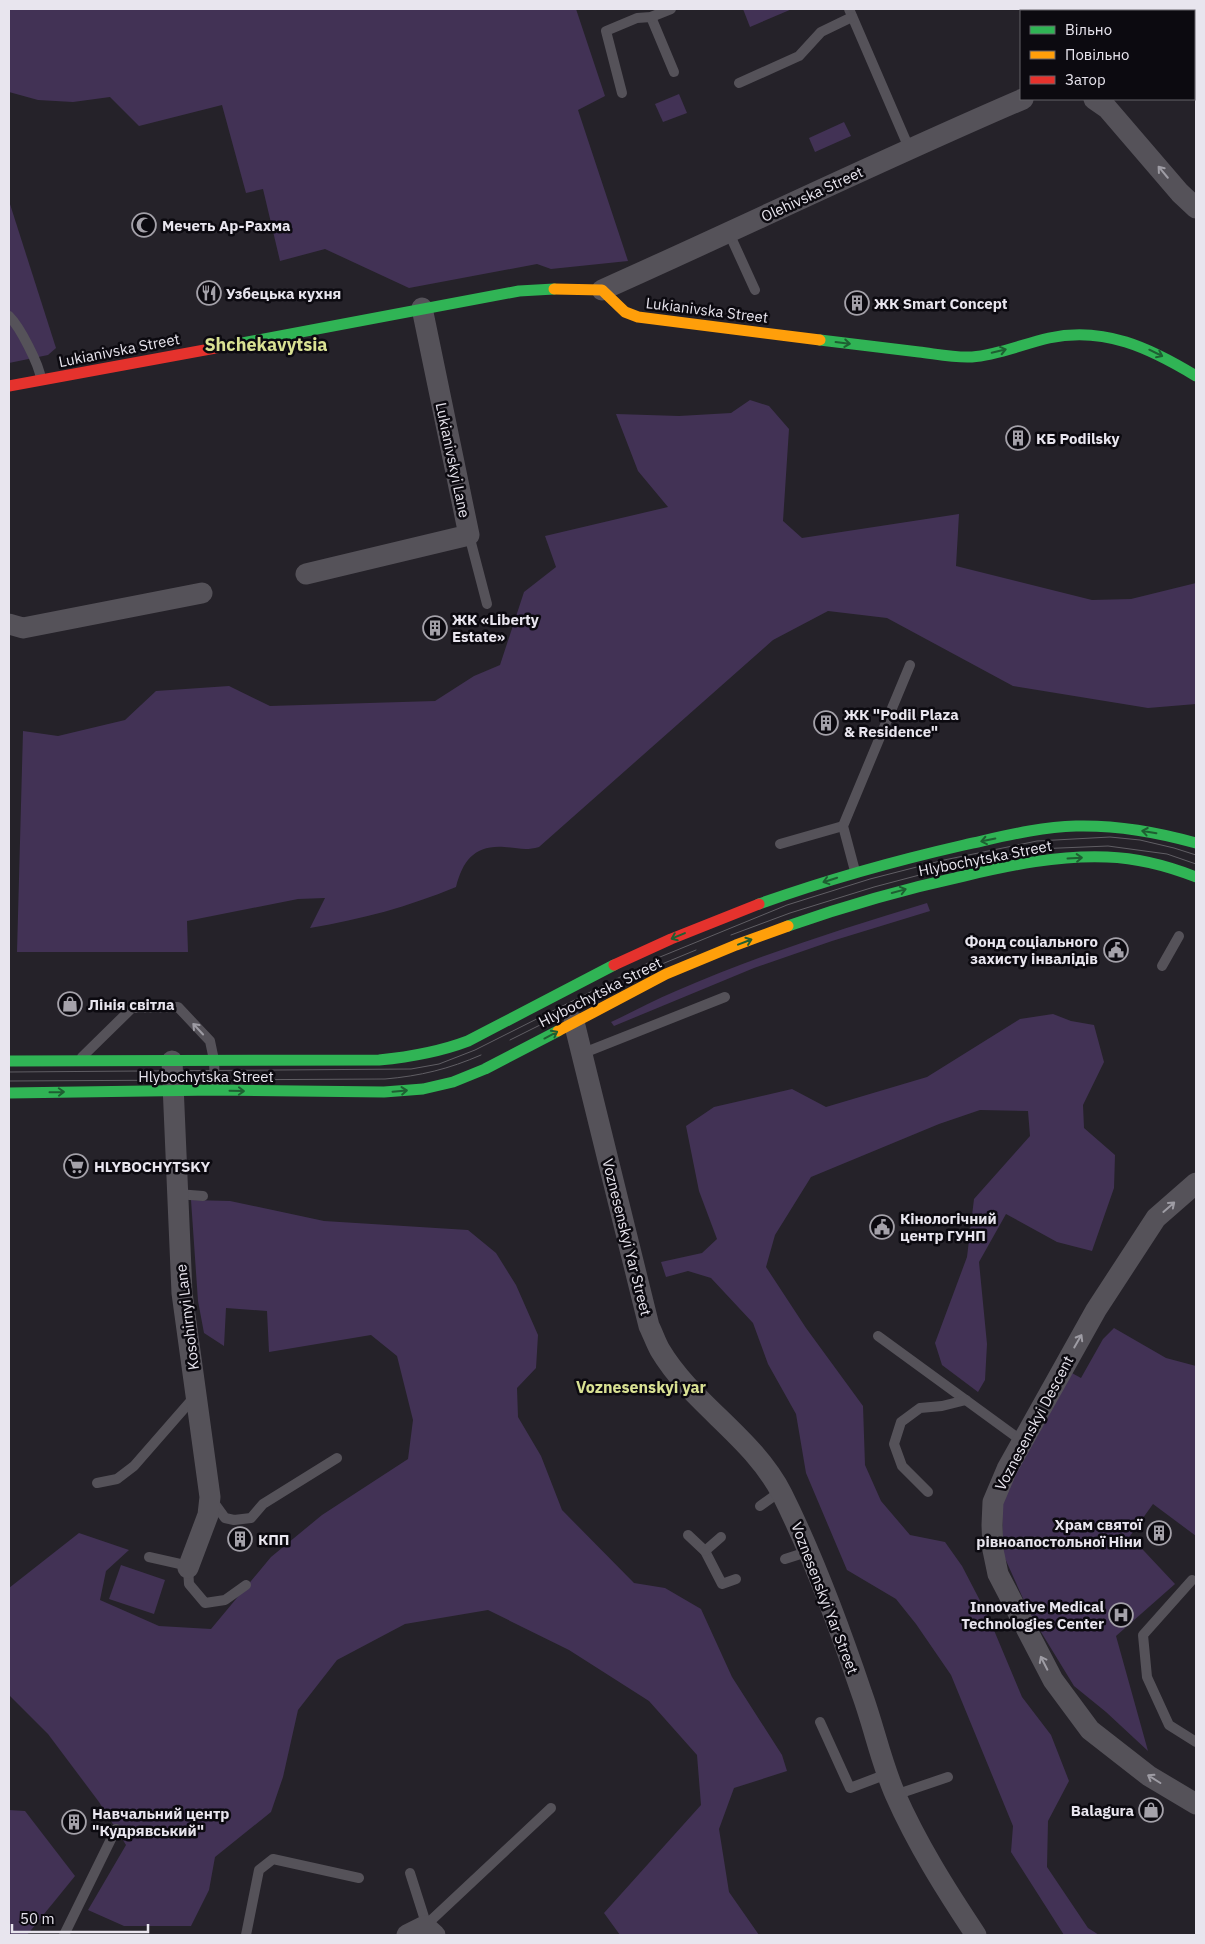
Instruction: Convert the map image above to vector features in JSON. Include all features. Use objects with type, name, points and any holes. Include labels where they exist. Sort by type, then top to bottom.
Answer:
[{"type":"main road","name":"Lukianivska Street","points":[[9,386],[422,308],[519,291],[561,288],[602,290],[625,312],[638,317],[951,356],[973,357],[1075,334],[1109,337],[1138,344],[1196,376]]},
{"type":"main road","name":"Hlybochytska Street","points":[[9,1061],[379,1060],[442,1051],[468,1041],[631,957],[750,906],[855,872],[912,856],[1020,832],[1074,826],[1135,830],[1172,836],[1196,843]]},
{"type":"main road","name":"Hlybochytska Street","points":[[9,1093],[215,1090],[384,1092],[424,1089],[454,1082],[485,1069],[666,974],[783,928],[902,890],[1039,861],[1079,857],[1140,861],[1164,866],[1196,877]]},
{"type":"street","name":"Olehivska Street","points":[[602,290],[729,233],[909,148],[1021,100]]},
{"type":"street","points":[[1095,100],[1107,108],[1180,193],[1196,208]]},
{"type":"street","name":"Lukianivskyi Lane","points":[[306,574],[469,535],[422,308]]},
{"type":"street","points":[[9,624],[23,628],[202,593]]},
{"type":"street","name":"Voznesenskyi Yar Street","points":[[574,1022],[649,1326],[660,1350],[682,1380],[763,1464],[781,1492],[810,1551],[862,1694],[895,1795],[944,1888],[976,1935]]},
{"type":"street","name":"Kosohirnyi Lane","points":[[172,1061],[182,1293],[210,1497],[208,1514],[188,1567]]},
{"type":"street","name":"Voznesenskyi Descent","points":[[1196,1183],[1156,1218],[1096,1310],[1007,1469],[994,1502],[992,1525],[993,1550],[998,1574],[1053,1680],[1090,1730],[1150,1776],[1196,1804]]},
{"type":"lane","points":[[622,93],[606,31],[636,13],[651,17],[671,9]]},
{"type":"lane","points":[[739,83],[799,56],[821,32],[850,13],[909,148]]},
{"type":"lane","points":[[651,17],[674,72]]},
{"type":"lane","points":[[729,233],[755,290]]},
{"type":"lane","points":[[9,316],[17,324],[39,368],[41,380]]},
{"type":"lane","points":[[469,535],[487,604]]},
{"type":"lane","points":[[855,872],[843,826],[910,665]]},
{"type":"lane","points":[[780,844],[843,826]]},
{"type":"lane","points":[[1162,966],[1179,936]]},
{"type":"lane","points":[[581,1054],[725,997]]},
{"type":"lane","points":[[78,1061],[132,1008],[178,1007],[210,1041],[214,1060],[215,1090]]},
{"type":"lane","points":[[177,1194],[204,1196]]},
{"type":"lane","points":[[878,1336],[1022,1441]]},
{"type":"lane","points":[[96,1483],[117,1479],[134,1466],[196,1394]]},
{"type":"lane","points":[[928,1492],[902,1466],[894,1444],[901,1422],[920,1408],[942,1406],[966,1400]]},
{"type":"lane","points":[[210,1497],[225,1518],[234,1520],[251,1518],[263,1504],[337,1458]]},
{"type":"lane","points":[[760,1506],[781,1492]]},
{"type":"lane","points":[[688,1535],[705,1551],[722,1584],[736,1579]]},
{"type":"lane","points":[[705,1551],[722,1537]]},
{"type":"lane","points":[[785,1559],[810,1551]]},
{"type":"lane","points":[[149,1558],[188,1567],[189,1584],[205,1603],[225,1600],[246,1585]]},
{"type":"lane","points":[[1192,1580],[1143,1636],[1148,1677],[1168,1725],[1196,1742]]},
{"type":"lane","points":[[820,1722],[850,1788],[887,1774]]},
{"type":"lane","points":[[895,1795],[948,1777]]},
{"type":"lane","points":[[422,1932],[551,1808]]},
{"type":"lane","points":[[64,1935],[116,1829]]},
{"type":"lane","points":[[246,1935],[259,1870],[273,1859],[359,1878]]},
{"type":"lane","points":[[410,1872],[424,1917],[422,1932]]},
{"type":"shaded area","points":[[9,9],[576,9],[605,96],[578,110],[628,261],[551,269],[537,264],[409,288],[325,249],[280,261],[263,189],[246,193],[222,105],[139,126],[110,97],[73,102],[38,100],[9,92]]},
{"type":"shaded area","points":[[743,9],[792,9],[750,27]]},
{"type":"shaded area","points":[[679,94],[687,113],[663,122],[655,104]]},
{"type":"shaded area","points":[[844,122],[851,136],[815,152],[809,138]]},
{"type":"shaded area","points":[[9,201],[56,348],[48,355],[9,363]]},
{"type":"shaded area","points":[[750,400],[769,406],[789,429],[783,521],[802,538],[959,514],[956,566],[1092,600],[1131,599],[1196,583],[1196,704],[1148,708],[1013,686],[887,618],[828,611],[773,640],[539,847],[525,849],[494,847],[478,852],[472,856],[462,869],[456,887],[384,912],[310,928],[325,898],[298,899],[187,921],[188,952],[17,952],[23,731],[58,736],[125,720],[156,691],[229,686],[270,706],[435,701],[474,676],[500,665],[524,592],[556,567],[545,536],[668,507],[638,471],[616,414],[679,416],[731,413]]},
{"type":"shaded area","points":[[927,903],[930,911],[832,941],[754,968],[614,1026],[611,1022],[707,978],[769,954]]},
{"type":"shaded area","points":[[1053,1014],[1071,1021],[1094,1025],[1104,1062],[1083,1105],[1084,1128],[1115,1155],[1114,1188],[1092,1251],[1057,1242],[1006,1214],[979,1262],[987,1344],[985,1380],[978,1392],[942,1365],[935,1343],[967,1257],[974,1199],[1030,1136],[1028,1111],[980,1110],[939,1124],[811,1177],[775,1235],[766,1267],[806,1328],[863,1406],[865,1465],[881,1501],[910,1535],[945,1542],[962,1566],[988,1616],[1022,1697],[1051,1735],[1069,1781],[1048,1821],[1047,1867],[1088,1928],[1099,1935],[1064,1935],[1011,1852],[1013,1826],[951,1675],[916,1624],[896,1599],[847,1570],[806,1473],[796,1414],[768,1364],[753,1323],[711,1278],[688,1271],[666,1277],[661,1262],[702,1253],[717,1239],[699,1191],[686,1126],[714,1107],[792,1089],[826,1107],[927,1077],[1020,1019]]},
{"type":"shaded area","points":[[191,1200],[230,1201],[324,1221],[468,1230],[496,1253],[516,1285],[538,1335],[536,1368],[517,1388],[518,1417],[541,1456],[562,1510],[634,1583],[665,1588],[701,1609],[732,1677],[782,1755],[787,1771],[734,1788],[719,1829],[729,1892],[759,1935],[620,1935],[604,1913],[701,1805],[697,1755],[649,1701],[569,1650],[488,1610],[405,1624],[337,1660],[298,1710],[283,1777],[271,1812],[215,1857],[209,1890],[191,1926],[124,1926],[88,1910],[126,1845],[99,1802],[48,1734],[9,1695],[9,1588],[79,1533],[129,1550],[106,1571],[100,1600],[159,1626],[211,1629],[271,1557],[322,1515],[408,1459],[413,1420],[397,1356],[371,1335],[269,1352],[267,1311],[226,1308],[224,1346],[204,1333],[198,1301]]},
{"type":"shaded area","points":[[1114,1328],[1166,1358],[1196,1366],[1196,1536],[1153,1504],[1130,1536],[1175,1584],[1116,1636],[1148,1751],[1106,1712],[1074,1686],[1030,1614],[1003,1554],[1002,1502],[1021,1457],[1070,1372],[1081,1378],[1103,1339]]},
{"type":"shaded area","points":[[121,1565],[165,1580],[154,1614],[109,1599]]},
{"type":"shaded area","points":[[9,1810],[25,1811],[75,1876],[27,1935],[9,1935]]},
{"type":"tram line","points":[[9,1072],[411,1069],[439,1064],[475,1050],[660,957],[787,905],[870,879],[944,860],[1037,841],[1110,837],[1140,840],[1196,855]]},
{"type":"tram line","points":[[731,935],[790,913],[874,887],[946,868],[1036,849],[1108,846],[1167,854],[1196,864]]},
{"type":"tram line","points":[[510,1040],[662,964],[696,950]]},
{"type":"tram line","points":[[9,1081],[385,1079],[434,1071],[481,1055]]},
{"type":"traffic: fast","points":[[221,347],[519,291],[554,289]]},
{"type":"traffic: fast","points":[[820,340],[945,356],[972,357],[991,354],[1049,338],[1089,335],[1108,337],[1126,342],[1161,357],[1196,376]]},
{"type":"traffic: fast","points":[[759,904],[860,871],[964,845],[1048,828],[1076,826],[1122,828],[1196,843]]},
{"type":"traffic: fast","points":[[788,926],[919,886],[999,868],[1053,859],[1089,857],[1130,859],[1163,866],[1196,877]]},
{"type":"traffic: fast","points":[[9,1061],[379,1060],[413,1056],[468,1041],[614,965]]},
{"type":"traffic: fast","points":[[9,1093],[215,1090],[384,1092],[423,1089],[453,1082],[485,1069],[558,1031]]},
{"type":"traffic: slow","points":[[554,289],[602,290],[625,312],[638,317],[820,340]]},
{"type":"traffic: slow","points":[[558,1031],[666,974],[788,926]]},
{"type":"traffic: jam","points":[[9,386],[221,347]]},
{"type":"traffic: jam","points":[[614,965],[671,939],[759,904]]},
{"type":"place","name":"Мечеть Ар-Рахма","points":[[144,225]]},
{"type":"place","name":"Узбецька кухня","points":[[209,293]]},
{"type":"place","name":"ЖК Smart Concept","points":[[857,303]]},
{"type":"place","name":"КБ Podilsky","points":[[1018,438]]},
{"type":"place","name":"ЖК «Liberty Estate»","points":[[435,628]]},
{"type":"place","name":"ЖК \"Podil Plaza & Residence\"","points":[[826,723]]},
{"type":"place","name":"Фонд соціального захисту інвалідів","points":[[1116,950]]},
{"type":"place","name":"Лінія світла","points":[[70,1004]]},
{"type":"place","name":"HLYBOCHYTSKY","points":[[76,1166]]},
{"type":"place","name":"Кінологічний центр ГУНП","points":[[882,1227]]},
{"type":"place","name":"Храм святої рівноапостольної Ніни","points":[[1159,1533]]},
{"type":"place","name":"КПП","points":[[240,1539]]},
{"type":"place","name":"Innovative Medical Technologies Center","points":[[1121,1615]]},
{"type":"place","name":"Balagura","points":[[1151,1810]]},
{"type":"place","name":"Навчальний центр \"Кудрявський\"","points":[[74,1822]]},
{"type":"district","name":"Shchekavytsia","points":[[266,344]]},
{"type":"district","name":"Voznesenskyi yar","points":[[641,1387]]}]
